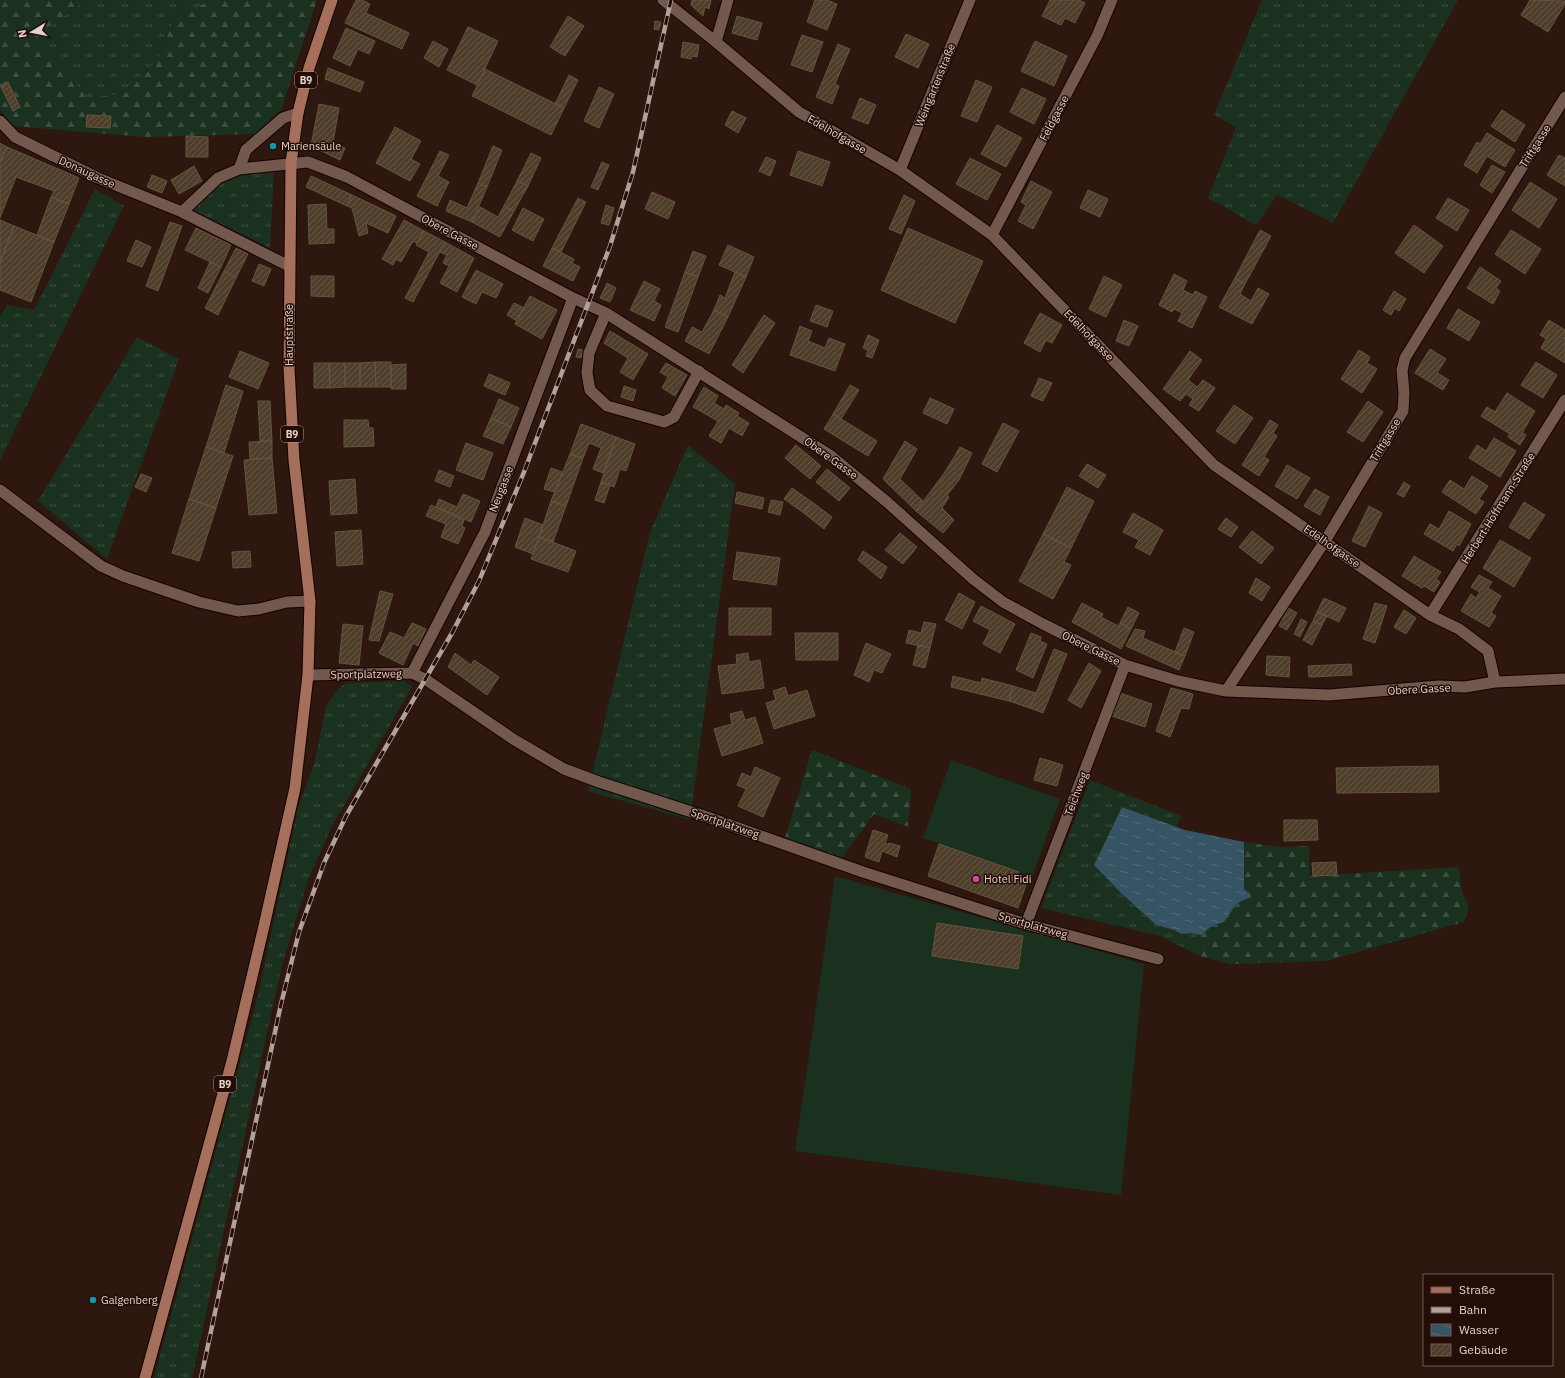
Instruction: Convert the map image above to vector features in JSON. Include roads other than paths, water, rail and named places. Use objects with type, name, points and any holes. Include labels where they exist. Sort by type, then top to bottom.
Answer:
[{"type":"main road","name":"Hauptstraße","points":[[308,675],[310,601],[294,460],[289,368],[291,163],[298,114],[309,68],[332,0]]},
{"type":"main road","name":"B9","points":[[145,1378],[232,1061],[264,926],[295,788],[308,675]]},
{"type":"street","name":"Edelhofgasse","points":[[663,0],[716,42],[799,112],[900,170],[992,235],[1214,465],[1325,541],[1430,616],[1459,630],[1488,651],[1495,682]]},
{"type":"street","points":[[716,42],[728,0]]},
{"type":"street","name":"Weingartenstraße","points":[[900,170],[970,0]]},
{"type":"street","name":"Feldgasse","points":[[992,235],[1097,36],[1112,0]]},
{"type":"street","name":"Triftgasse","points":[[1226,691],[1325,541],[1403,411],[1404,393],[1402,370],[1405,358],[1565,97]]},
{"type":"street","points":[[239,169],[246,150],[283,118],[298,114]]},
{"type":"street","name":"Donaugasse","points":[[0,121],[15,137],[98,178],[182,212],[289,266]]},
{"type":"street","name":"Obere Gasse","points":[[291,163],[308,162],[347,177],[573,298],[606,313],[831,456],[887,502],[973,579],[1003,602],[1043,624],[1126,665],[1178,681],[1226,691],[1329,695],[1439,686],[1464,687],[1495,682],[1565,679]]},
{"type":"street","points":[[182,212],[218,178],[239,169],[291,163]]},
{"type":"street","name":"Neugasse","points":[[412,673],[485,532],[573,298]]},
{"type":"street","points":[[606,313],[590,353],[587,374],[590,390],[607,406],[664,422],[674,417],[699,371]]},
{"type":"street","name":"Herbert-Hoffmann-Straße","points":[[1430,616],[1565,400]]},
{"type":"street","points":[[0,490],[102,566],[123,576],[199,602],[238,611],[259,609],[287,602],[310,601]]},
{"type":"street","name":"Teichweg","points":[[1026,924],[1126,665]]},
{"type":"street","name":"Sportplatzweg","points":[[308,675],[412,673],[425,679],[513,739],[564,769],[863,872],[1026,924],[1158,959]]},
{"type":"water","points":[[1122,807],[1185,830],[1244,842],[1244,889],[1251,895],[1250,898],[1237,904],[1224,922],[1212,926],[1201,935],[1191,933],[1182,934],[1156,925],[1119,891],[1094,865]]},
{"type":"railway","points":[[201,1378],[281,1004],[299,932],[324,863],[346,816],[452,633],[479,581],[524,472],[610,246],[633,172],[671,0]]},
{"type":"place","name":"Mariensäule","points":[[273,146]]},
{"type":"place","name":"Hotel Fidi","points":[[976,879]]},
{"type":"place","name":"Galgenberg","points":[[93,1300]]}]
